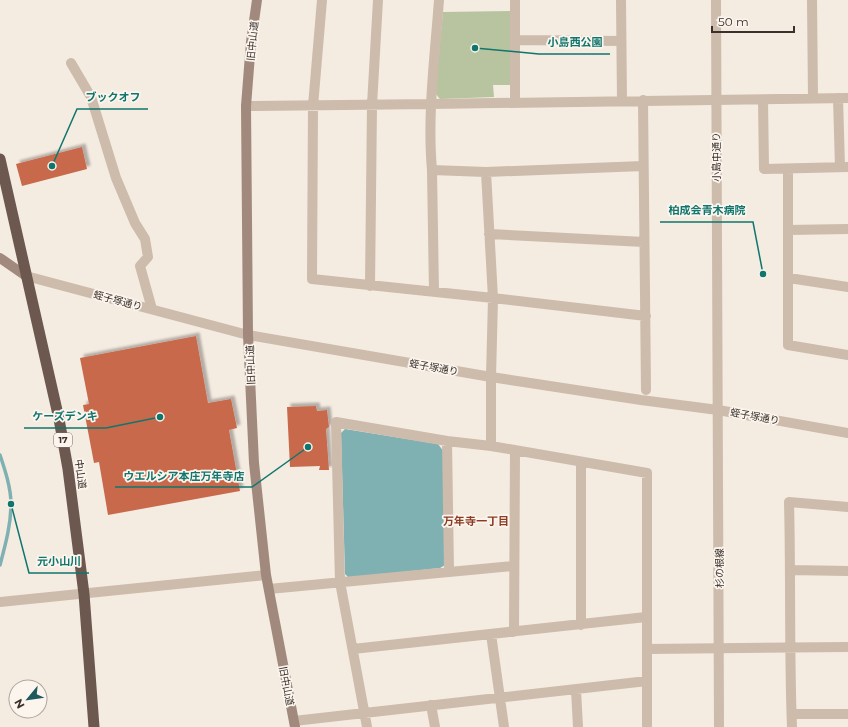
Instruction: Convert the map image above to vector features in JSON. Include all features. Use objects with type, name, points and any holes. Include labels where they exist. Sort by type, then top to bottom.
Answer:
[{"type":"highway","name":"中山道","points":[[0,159],[59,419],[68,469],[84,594],[94,727]]},
{"type":"main road","name":"旧中山道","points":[[257,0],[246,106],[248,335],[254,463],[266,574],[294,724]]},
{"type":"main road","points":[[0,258],[26,276]]},
{"type":"street","points":[[322,0],[313,106],[312,279],[646,316]]},
{"type":"street","points":[[370,286],[372,105],[378,0]]},
{"type":"street","points":[[434,292],[432,170],[430,153],[431,104],[439,0]]},
{"type":"street","points":[[515,0],[515,102]]},
{"type":"street","points":[[621,0],[622,101]]},
{"type":"street","name":"小島中通り","points":[[716,0],[718,410]]},
{"type":"street","points":[[812,0],[813,98]]},
{"type":"street","points":[[516,40],[621,41]]},
{"type":"street","points":[[71,63],[91,97],[116,178],[135,223],[145,239],[148,257],[140,266],[152,309]]},
{"type":"street","points":[[246,106],[843,98],[844,167],[788,170],[764,169],[763,100]]},
{"type":"street","points":[[643,100],[646,390]]},
{"type":"street","points":[[432,170],[486,172],[643,166]]},
{"type":"street","points":[[788,170],[788,345],[848,355]]},
{"type":"street","points":[[486,172],[493,298],[491,446]]},
{"type":"street","points":[[788,230],[848,229]]},
{"type":"street","points":[[489,234],[644,242]]},
{"type":"street","name":"蛭子塚通り","points":[[26,276],[248,335],[491,377],[640,400],[718,410],[848,433]]},
{"type":"street","points":[[789,278],[848,287]]},
{"type":"street","name":"杉の根線","points":[[718,410],[719,727]]},
{"type":"street","points":[[366,727],[340,582],[336,422],[447,441],[491,446],[646,473],[647,727]]},
{"type":"street","points":[[447,441],[449,572]]},
{"type":"street","points":[[514,632],[515,450]]},
{"type":"street","points":[[580,462],[581,625]]},
{"type":"street","points":[[792,727],[789,502],[848,507]]},
{"type":"street","points":[[269,589],[514,566]]},
{"type":"street","points":[[791,570],[848,571]]},
{"type":"street","points":[[0,602],[266,574]]},
{"type":"street","points":[[353,650],[646,617]]},
{"type":"street","points":[[491,634],[504,727]]},
{"type":"street","points":[[647,649],[848,647]]},
{"type":"street","points":[[294,724],[364,712],[647,682]]},
{"type":"street","points":[[576,690],[578,727]]},
{"type":"street","points":[[431,706],[434,727]]},
{"type":"street","points":[[792,714],[848,714]]},
{"type":"green space","points":[[510,11],[510,85],[493,85],[494,97],[440,99],[435,93],[443,12]]},
{"type":"water","points":[[345,429],[438,444],[444,452],[445,565],[440,568],[349,578],[345,574],[341,433]]},
{"type":"building","points":[[82,147],[87,169],[22,186],[16,164]]},
{"type":"building","points":[[196,336],[208,403],[231,399],[237,428],[229,430],[240,491],[108,515],[99,462],[94,463],[83,405],[89,404],[80,358]]},
{"type":"building","points":[[316,406],[317,411],[327,410],[329,427],[326,429],[329,470],[319,470],[320,466],[290,467],[287,407]]},
{"type":"waterway","points":[[0,455],[6,473],[11,498],[9,528],[0,565]]},
{"type":"place","name":"小島西公園","points":[[475,48]]},
{"type":"place","name":"ブックオフ","points":[[52,166]]},
{"type":"place","name":"柏成会青木病院","points":[[763,274]]},
{"type":"place","name":"ケーズデンキ","points":[[160,417]]},
{"type":"place","name":"ウエルシア本庄万年寺店","points":[[308,447]]},
{"type":"place","name":"元小山川","points":[[11,504]]},
{"type":"district","name":"万年寺一丁目","points":[[476,521]]}]
